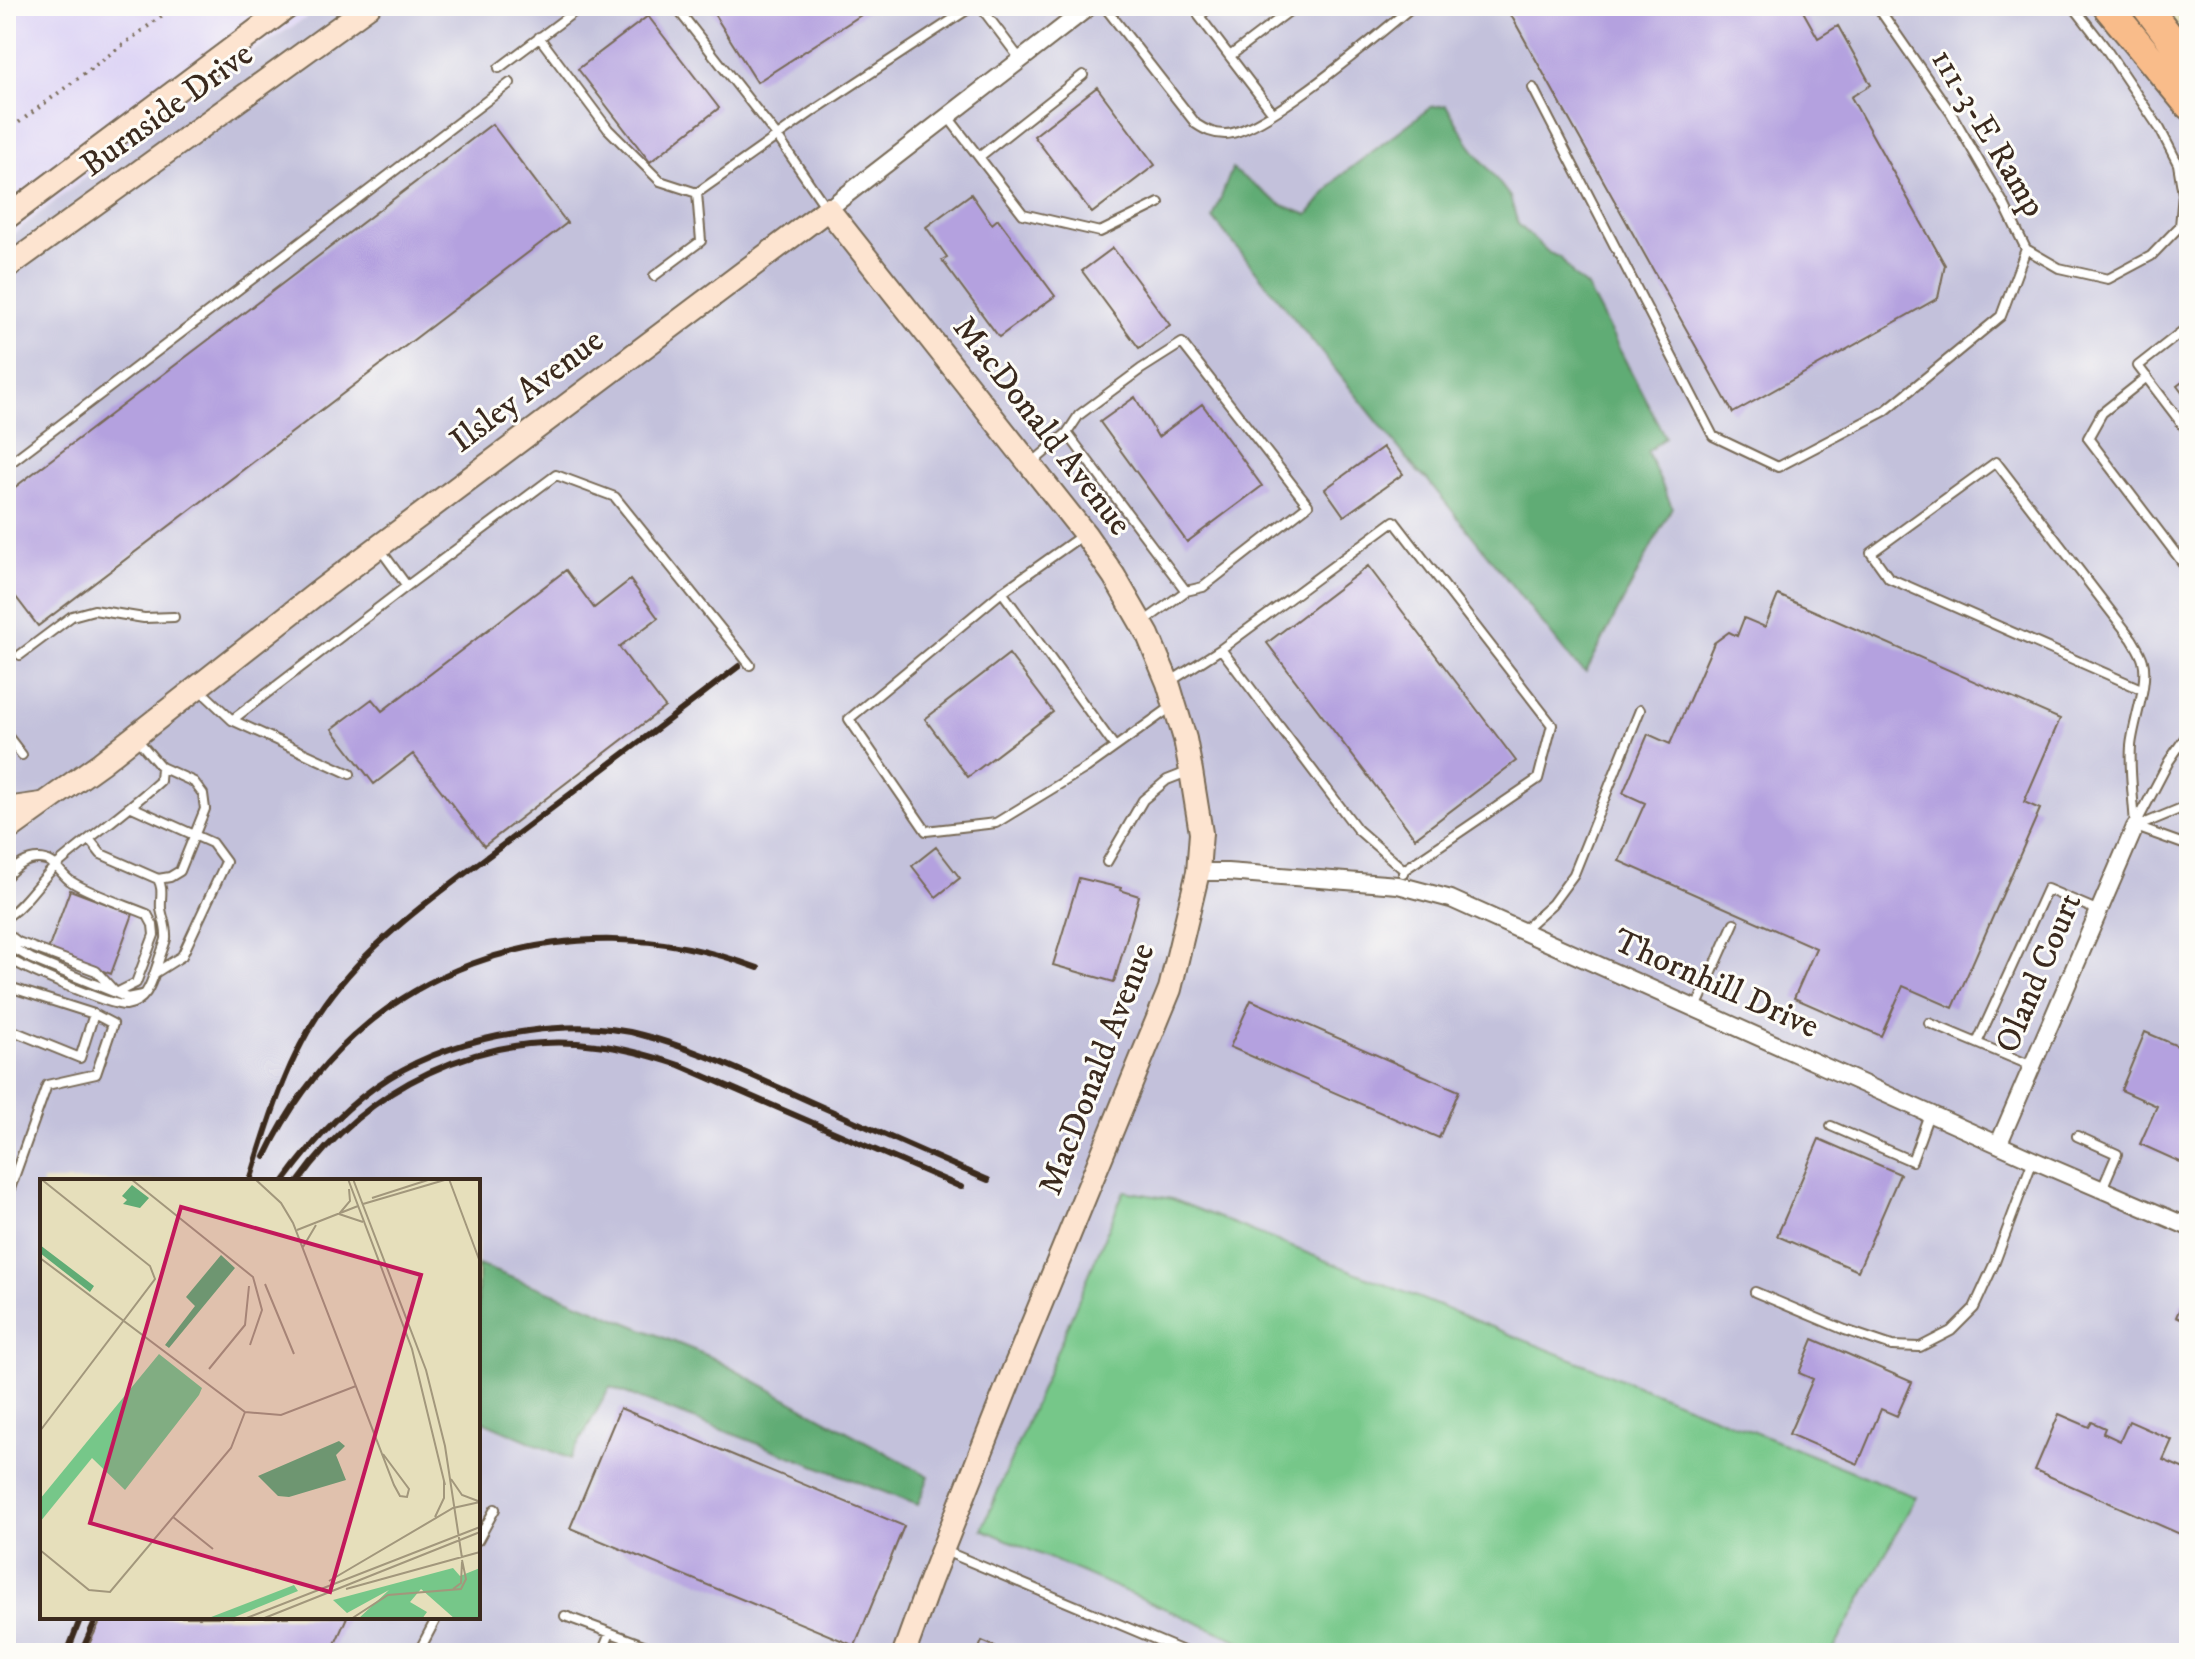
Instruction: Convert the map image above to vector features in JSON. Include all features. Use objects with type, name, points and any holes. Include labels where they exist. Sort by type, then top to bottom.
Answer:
[{"type":"highway","points":[[2107,6],[2189,105]]},
{"type":"highway","points":[[2146,6],[2189,63]]},
{"type":"street","name":"Burnside Drive","points":[[6,218],[289,6]]},
{"type":"street","name":"Burnside Drive","points":[[6,268],[369,6]]},
{"type":"street","name":"Ilsley Avenue","points":[[6,831],[828,209],[1090,6]]},
{"type":"street","name":"MacDonald Avenue","points":[[828,209],[1085,534],[1114,576],[1141,623],[1171,694],[1185,739],[1201,833],[1198,872],[1170,989],[942,1550],[904,1653]]},
{"type":"street","points":[[6,809],[46,803]]},
{"type":"street","name":"Oland Court","points":[[1999,1143],[2135,827]]},
{"type":"street","name":"Thornhill Drive","points":[[1198,872],[1401,878],[2189,1227]]},
{"type":"lane","points":[[499,68],[582,6]]},
{"type":"lane","points":[[675,6],[777,136],[828,209]]},
{"type":"lane","points":[[697,193],[813,111],[973,6]]},
{"type":"lane","points":[[980,6],[1021,60]]},
{"type":"lane","points":[[1104,6],[1196,124],[1210,132],[1226,134],[1246,128],[1273,113],[1413,6]]},
{"type":"lane","points":[[1212,6],[1199,16],[1273,113]]},
{"type":"lane","points":[[1230,56],[1296,6]]},
{"type":"lane","name":"111-3-E Ramp","points":[[1877,6],[1951,113],[2004,204],[2026,249],[2059,268],[2108,279],[2151,256],[2180,226],[2183,194],[2178,164],[2160,129],[2073,6]]},
{"type":"lane","points":[[539,37],[608,129],[660,181],[697,193]]},
{"type":"lane","points":[[979,157],[1083,75]]},
{"type":"lane","points":[[6,466],[510,83]]},
{"type":"lane","points":[[1533,88],[1713,436],[1778,467],[1885,411],[2001,316],[2026,249]]},
{"type":"lane","points":[[948,116],[1023,214],[1100,232],[1159,203]]},
{"type":"lane","points":[[654,276],[701,241],[697,193]]},
{"type":"lane","points":[[2189,326],[2138,366],[2189,433]]},
{"type":"lane","points":[[1030,465],[1067,433],[1079,415],[1182,343],[1308,505],[1203,587],[1186,591],[1141,623]]},
{"type":"lane","points":[[2147,377],[2102,413],[2088,438],[2189,571]]},
{"type":"lane","points":[[1067,433],[1186,591]]},
{"type":"lane","points":[[2135,827],[2131,747],[2145,669],[2143,658],[2132,639],[1996,462],[1871,553],[1889,578],[2141,689]]},
{"type":"lane","points":[[232,720],[556,475],[615,497],[750,665]]},
{"type":"lane","points":[[1085,534],[1002,592],[849,719],[926,831],[996,823],[1086,768],[1115,747],[1221,649],[1394,521],[1552,725],[1538,779],[1401,878],[1357,829],[1221,649]]},
{"type":"lane","points":[[378,547],[407,586]]},
{"type":"lane","points":[[1002,592],[1115,747]]},
{"type":"lane","points":[[20,655],[72,616],[94,610],[144,618],[174,617]]},
{"type":"lane","points":[[197,687],[232,720],[350,774]]},
{"type":"lane","points":[[1522,930],[1552,904],[1574,874],[1640,710]]},
{"type":"lane","points":[[2135,827],[2169,761],[2189,732]]},
{"type":"lane","points":[[6,734],[22,755]]},
{"type":"lane","points":[[90,840],[101,854],[158,879],[180,871],[205,809],[203,794],[194,782],[161,767],[135,736]]},
{"type":"lane","points":[[10,915],[57,865],[132,807],[160,781],[161,767]]},
{"type":"lane","points":[[1107,862],[1143,800],[1167,780],[1191,771]]},
{"type":"lane","points":[[2135,827],[2189,805]]},
{"type":"lane","points":[[132,807],[212,843],[226,862],[182,956],[154,973]]},
{"type":"lane","points":[[2135,827],[2189,846]]},
{"type":"lane","points":[[6,877],[25,861],[39,858],[57,865],[69,881],[147,914],[154,935],[136,983],[116,993],[97,997]]},
{"type":"lane","points":[[6,957],[97,997],[123,1005],[135,1003],[145,995],[166,939],[161,908],[163,887],[158,879]]},
{"type":"lane","points":[[1977,1043],[2047,889],[2099,911]]},
{"type":"lane","points":[[1696,1008],[1734,923]]},
{"type":"lane","points":[[6,933],[18,942],[96,971],[116,993]]},
{"type":"lane","points":[[6,944],[32,959],[127,998],[145,995]]},
{"type":"lane","points":[[6,986],[94,1014],[113,1024],[96,1074],[47,1085],[6,1200]]},
{"type":"lane","points":[[6,1028],[80,1058],[94,1014]]},
{"type":"lane","points":[[1929,1023],[2032,1066]]},
{"type":"lane","points":[[1831,1126],[1912,1161],[1930,1114]]},
{"type":"lane","points":[[2077,1136],[2117,1154],[2102,1189]]},
{"type":"lane","points":[[1755,1292],[1892,1346],[1920,1347],[1951,1331],[1974,1308],[1995,1262],[2033,1160]]},
{"type":"lane","points":[[480,1536],[495,1509]]},
{"type":"lane","points":[[942,1550],[1188,1653]]},
{"type":"lane","points":[[565,1616],[665,1653]]},
{"type":"lane","points":[[418,1653],[436,1619]]},
{"type":"lane","points":[[602,1653],[610,1633]]},
{"type":"path","points":[[6,132],[175,6]]},
{"type":"shaded area","points":[[6,6],[325,6],[216,75],[6,240]]},
{"type":"shaded area","points":[[325,6],[2100,6],[2189,125],[2189,1653],[1832,1653],[1916,1497],[1172,1199],[1124,1191],[982,1529],[1267,1653],[6,1653],[6,240],[216,75]],"holes":[[[1445,105],[1470,145],[1510,197],[1518,224],[1549,253],[1560,257],[1587,287],[1664,438],[1646,451],[1672,507],[1586,672],[1574,663],[1213,218],[1232,169],[1280,204],[1308,215],[1339,177],[1431,107]]]},
{"type":"green space","points":[[1446,105],[1470,145],[1510,197],[1518,224],[1549,253],[1560,257],[1587,287],[1665,437],[1647,452],[1672,507],[1586,672],[1574,663],[1213,218],[1232,169],[1280,204],[1308,215],[1339,177],[1431,107]]},
{"type":"green space","points":[[1124,1191],[1172,1199],[1916,1497],[1832,1653],[1267,1653],[982,1529]]},
{"type":"green space","points":[[480,1266],[711,1357],[929,1476],[918,1505],[610,1387],[570,1459],[480,1420]]},
{"type":"building","points":[[709,6],[875,6],[757,82]]},
{"type":"building","points":[[1800,6],[1818,38],[1838,26],[1871,85],[1851,97],[1945,265],[1938,298],[1733,413],[1507,8]]},
{"type":"building","points":[[648,16],[719,108],[650,162],[578,69]]},
{"type":"building","points":[[1097,87],[1155,165],[1092,213],[1034,136]]},
{"type":"building","points":[[492,124],[567,223],[38,626],[6,584],[6,494]]},
{"type":"building","points":[[971,194],[992,224],[998,219],[1055,296],[999,337],[942,260],[947,257],[926,227]]},
{"type":"building","points":[[1113,248],[1170,325],[1139,348],[1082,271]]},
{"type":"building","points":[[2189,377],[2189,402],[2177,386]]},
{"type":"building","points":[[1135,397],[1158,437],[1202,404],[1262,486],[1187,542],[1100,422]]},
{"type":"building","points":[[1383,447],[1403,474],[1344,516],[1325,489]]},
{"type":"building","points":[[1368,566],[1516,761],[1415,838],[1267,643]]},
{"type":"building","points":[[566,570],[594,608],[630,580],[658,618],[619,647],[665,707],[484,846],[413,754],[374,784],[332,729],[372,699],[382,711]]},
{"type":"building","points":[[1778,595],[2060,719],[2024,802],[2040,809],[1953,1008],[1903,986],[1881,1036],[1794,998],[1816,948],[1619,861],[1645,803],[1623,793],[1648,734],[1670,744],[1714,643],[1729,632],[1737,636],[1744,618],[1765,627]]},
{"type":"building","points":[[1009,654],[1053,712],[968,777],[925,719]]},
{"type":"building","points":[[936,847],[960,878],[936,897],[912,866]]},
{"type":"building","points":[[1079,878],[1121,888],[1139,896],[1114,982],[1053,965]]},
{"type":"building","points":[[70,890],[133,914],[111,974],[48,950]]},
{"type":"building","points":[[1251,1000],[1459,1091],[1439,1138],[1230,1047]]},
{"type":"building","points":[[2145,1032],[2189,1051],[2189,1166],[2140,1144],[2157,1106],[2121,1090]]},
{"type":"building","points":[[1819,1139],[1900,1174],[1858,1271],[1777,1236]]},
{"type":"building","points":[[2189,1288],[2189,1323],[2176,1317]]},
{"type":"building","points":[[1813,1339],[1912,1382],[1897,1416],[1881,1409],[1858,1464],[1789,1434],[1813,1379],[1799,1373]]},
{"type":"building","points":[[620,1408],[904,1526],[855,1646],[570,1528]]},
{"type":"building","points":[[2059,1414],[2089,1427],[2092,1422],[2105,1428],[2103,1433],[2120,1441],[2129,1421],[2172,1440],[2163,1460],[2189,1471],[2189,1538],[2035,1470]]},
{"type":"building","points":[[101,1619],[346,1619],[331,1653],[85,1653]]},
{"type":"building","points":[[982,1641],[1010,1653],[977,1653]]},
{"type":"railway","points":[[251,1179],[272,1111],[301,1044],[326,1003],[365,957],[434,897],[739,666]]},
{"type":"railway","points":[[265,1157],[304,1091],[353,1037],[410,994],[473,964],[541,945],[612,940],[685,947],[758,968]]},
{"type":"railway","points":[[286,1179],[309,1149],[360,1098],[419,1061],[488,1038],[542,1029],[585,1027],[628,1032],[698,1053],[988,1180]]},
{"type":"railway","points":[[301,1179],[326,1148],[357,1118],[429,1072],[469,1057],[510,1047],[553,1043],[617,1048],[679,1065],[961,1187]]},
{"type":"railway","points":[[67,1653],[80,1619]]},
{"type":"railway","points":[[81,1653],[96,1619]]}]
